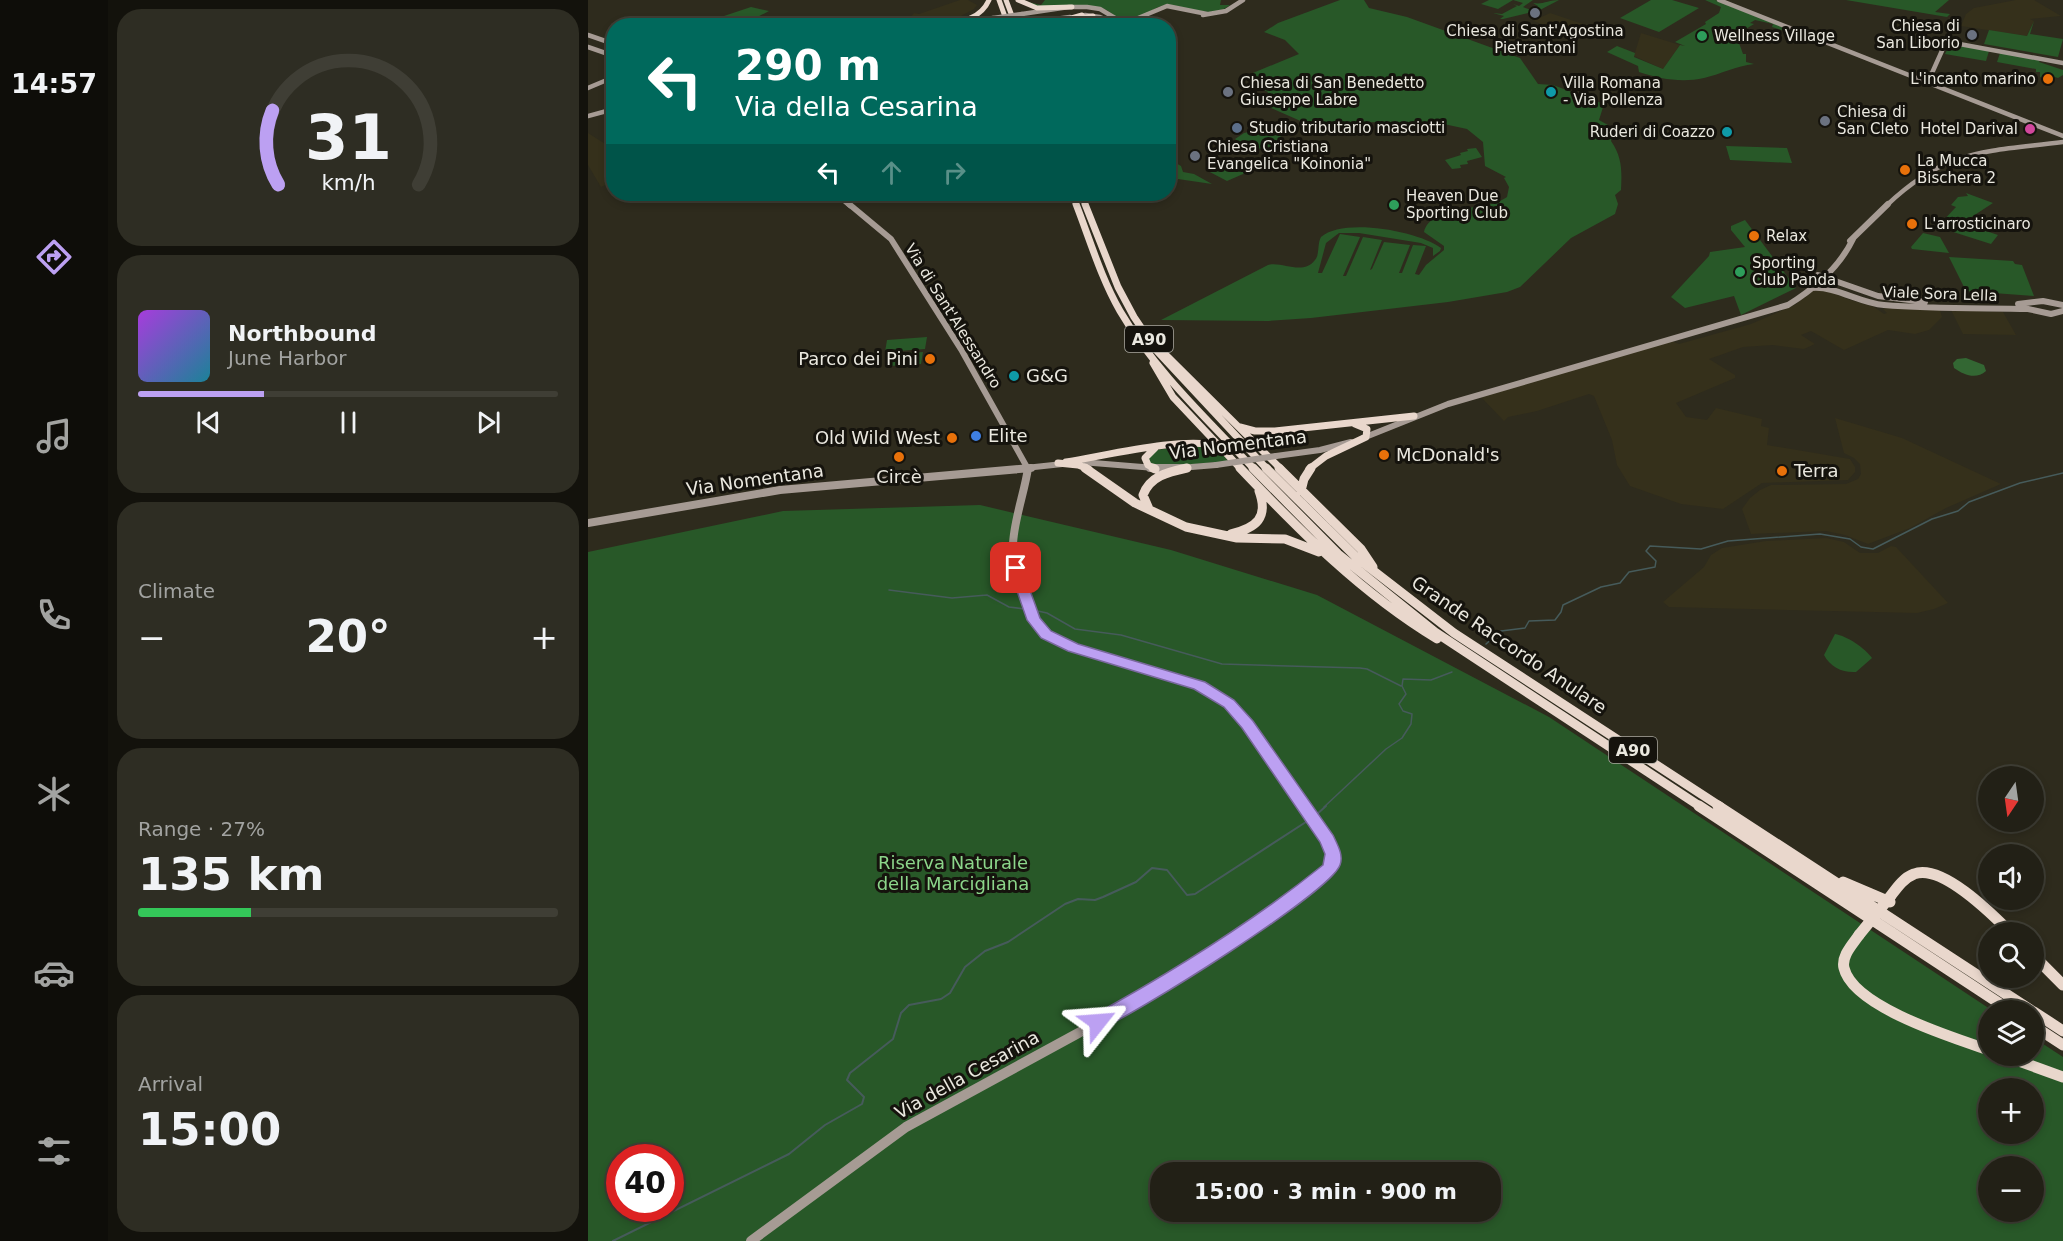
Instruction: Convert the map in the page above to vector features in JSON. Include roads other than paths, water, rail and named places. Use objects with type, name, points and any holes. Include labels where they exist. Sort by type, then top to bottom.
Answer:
[{"type":"highway","points":[[967,18],[986,9],[989,0]]},
{"type":"highway","points":[[999,0],[1009,18]]},
{"type":"highway","points":[[1006,0],[1011,18]]},
{"type":"highway","points":[[1018,0],[1037,8],[1072,7]]},
{"type":"highway","points":[[1072,18],[1082,15]]},
{"type":"highway","points":[[1080,18],[1093,16]]},
{"type":"highway","name":"Grande Raccordo Anulare","points":[[1075,201],[1113,297],[1151,358],[1318,535],[1367,580],[1435,632],[1994,1000]]},
{"type":"highway","name":"Grande Raccordo Anulare","points":[[1084,201],[1118,287],[1150,341],[1178,375],[1334,538],[1382,579],[1454,633],[2015,1000]]},
{"type":"highway","points":[[1150,341],[1190,376],[1301,491],[1361,549],[1382,579]]},
{"type":"highway","points":[[1151,358],[1159,379],[1220,447],[1325,555],[1398,616],[1474,658]]},
{"type":"highway","points":[[1238,426],[1255,431],[1275,431],[1414,416]]},
{"type":"highway","points":[[1301,491],[1304,474],[1311,466],[1366,436],[1368,432],[1365,428],[1348,423]]},
{"type":"highway","points":[[1337,424],[1348,426],[1355,431],[1354,437],[1347,443]]},
{"type":"highway","points":[[1184,443],[1197,435],[1200,425]]},
{"type":"highway","points":[[1259,447],[1262,438],[1275,431]]},
{"type":"highway","points":[[1058,463],[1184,443],[1204,442],[1220,447]]},
{"type":"highway","points":[[1155,469],[1145,458],[1151,450],[1161,447]]},
{"type":"highway","points":[[1058,463],[1078,465],[1090,470],[1129,500],[1181,525],[1241,538],[1279,538],[1325,555]]},
{"type":"highway","points":[[1156,514],[1143,501],[1146,486],[1160,476],[1187,468]]},
{"type":"highway","points":[[1219,535],[1241,532],[1254,526],[1260,520],[1264,513],[1264,503],[1257,486]]},
{"type":"highway","points":[[1978,1046],[1900,1016],[1858,989],[1847,976],[1844,966],[1845,956],[1859,935],[1911,875],[1920,872],[1931,874],[1964,893],[1999,922]]},
{"type":"highway","points":[[1826,875],[1890,900]]},
{"type":"highway","points":[[2044,966],[2063,985]]},
{"type":"highway","name":"Grande Raccordo Anulare","points":[[2044,1019],[2063,1031]]},
{"type":"highway","points":[[2044,1033],[2063,1045]]},
{"type":"highway","points":[[2033,1066],[2063,1077]]},
{"type":"street","points":[[1146,18],[1166,7],[1197,17],[1226,11],[1243,0]]},
{"type":"street","points":[[1719,0],[2063,136]]},
{"type":"street","points":[[1072,7],[1084,9],[1086,12],[1082,15]]},
{"type":"street","points":[[993,18],[1072,7],[1098,8],[1114,18]]},
{"type":"street","points":[[1145,18],[1166,7],[1207,14]]},
{"type":"street","points":[[1060,18],[1082,15],[1100,18]]},
{"type":"street","points":[[588,34],[606,41]]},
{"type":"street","points":[[1921,80],[1932,73],[1948,44],[2062,63]]},
{"type":"street","points":[[588,47],[606,53]]},
{"type":"street","points":[[588,90],[606,83]]},
{"type":"street","points":[[588,116],[606,111]]},
{"type":"street","name":"Via Nomentana","points":[[588,523],[780,490],[1029,468],[1058,463],[1086,462],[1155,469],[1187,468],[1276,456],[1347,443],[1414,416],[1788,305],[1810,288],[1853,239],[1906,189],[1942,164],[1985,153],[2063,144]]},
{"type":"street","name":"Via di Sant'Alessandro","points":[[845,201],[891,239],[962,351],[1029,468]]},
{"type":"street","name":"Via Nomentana","points":[[1767,310],[1795,295],[1833,265],[1847,251],[1853,239]]},
{"type":"street","name":"Viale Sora Lella","points":[[1833,265],[1837,278],[1856,289]]},
{"type":"street","name":"Viale Sora Lella","points":[[1819,276],[1856,289],[1907,301],[2026,304],[2043,300],[2059,305]]},
{"type":"street","name":"Viale Sora Lella","points":[[1810,288],[1822,286],[1859,300],[1887,305],[2037,310],[2050,314],[2061,312]]},
{"type":"street","points":[[2034,303],[2033,306],[2037,310]]},
{"type":"street","points":[[2059,305],[2061,312]]},
{"type":"street","name":"Via della Cesarina","points":[[751,1241],[906,1127],[1161,988],[1303,891],[1332,865],[1333,854],[1327,839],[1248,724],[1221,697],[1188,681],[1067,645],[1041,630],[1032,616],[1016,568],[1013,546],[1029,468]]},
{"type":"waterway","points":[[1486,644],[1501,631],[1525,628],[1529,621],[1555,620],[1563,605],[1601,587],[1620,583],[1629,572],[1655,567],[1656,561],[1646,551],[1650,546],[1701,549],[1728,541],[1820,534],[1850,539],[1861,547],[1873,549],[1932,519],[1958,511],[1969,502],[2020,483],[2063,473]]},
{"type":"waterway","points":[[889,590],[952,598],[987,595],[1009,607],[1025,609]]},
{"type":"waterway","points":[[1033,610],[1047,613],[1075,629],[1121,635],[1222,664],[1360,668],[1367,669],[1401,686]]},
{"type":"waterway","points":[[1324,807],[1386,749],[1402,738],[1411,724],[1412,714],[1403,711],[1399,704],[1406,694],[1402,686],[1403,679],[1431,680],[1452,672]]},
{"type":"waterway","points":[[1315,816],[1326,806]]},
{"type":"waterway","points":[[613,1241],[789,1154],[825,1125],[862,1104],[864,1097],[847,1080],[850,1073],[893,1039],[901,1013],[909,1005],[941,999],[950,993],[965,967],[985,951],[1008,942],[1065,904],[1078,899],[1095,900],[1103,897],[1136,882],[1152,868],[1167,870],[1187,895],[1195,894],[1309,820]]},
{"type":"place","name":"Chiesa di Sant'Agostina Pietrantoni","points":[[1535,13]]},
{"type":"place","name":"Chiesa di San Liborio","points":[[1972,35]]},
{"type":"place","name":"Wellness Village","points":[[1702,36]]},
{"type":"place","name":"L'incanto marino","points":[[2048,79]]},
{"type":"place","name":"Chiesa di San Benedetto Giuseppe Labre","points":[[1228,92]]},
{"type":"place","name":"Villa Romana - Via Pollenza","points":[[1551,92]]},
{"type":"place","name":"Chiesa di San Cleto","points":[[1825,121]]},
{"type":"place","name":"Studio tributario masciotti","points":[[1237,128]]},
{"type":"place","name":"Hotel Darival","points":[[2030,129]]},
{"type":"place","name":"Ruderi di Coazzo","points":[[1727,132]]},
{"type":"place","name":"Chiesa Cristiana Evangelica \"Koinonia\"","points":[[1195,156]]},
{"type":"place","name":"La Mucca Bischera 2","points":[[1905,170]]},
{"type":"place","name":"Heaven Due Sporting Club","points":[[1394,205]]},
{"type":"place","name":"L'arrosticinaro","points":[[1912,224]]},
{"type":"place","name":"Relax","points":[[1754,236]]},
{"type":"place","name":"Sporting Club Panda","points":[[1740,272]]},
{"type":"place","name":"Parco dei Pini","points":[[930,359]]},
{"type":"place","name":"G&G","points":[[1014,376]]},
{"type":"place","name":"Elite","points":[[976,436]]},
{"type":"place","name":"Old Wild West","points":[[952,438]]},
{"type":"place","name":"McDonald's","points":[[1384,455]]},
{"type":"place","name":"Circè","points":[[899,457]]},
{"type":"place","name":"Terra","points":[[1782,471]]},
{"type":"park label","name":"Riserva Naturale della Marcigliana","points":[[953,873]]}]
